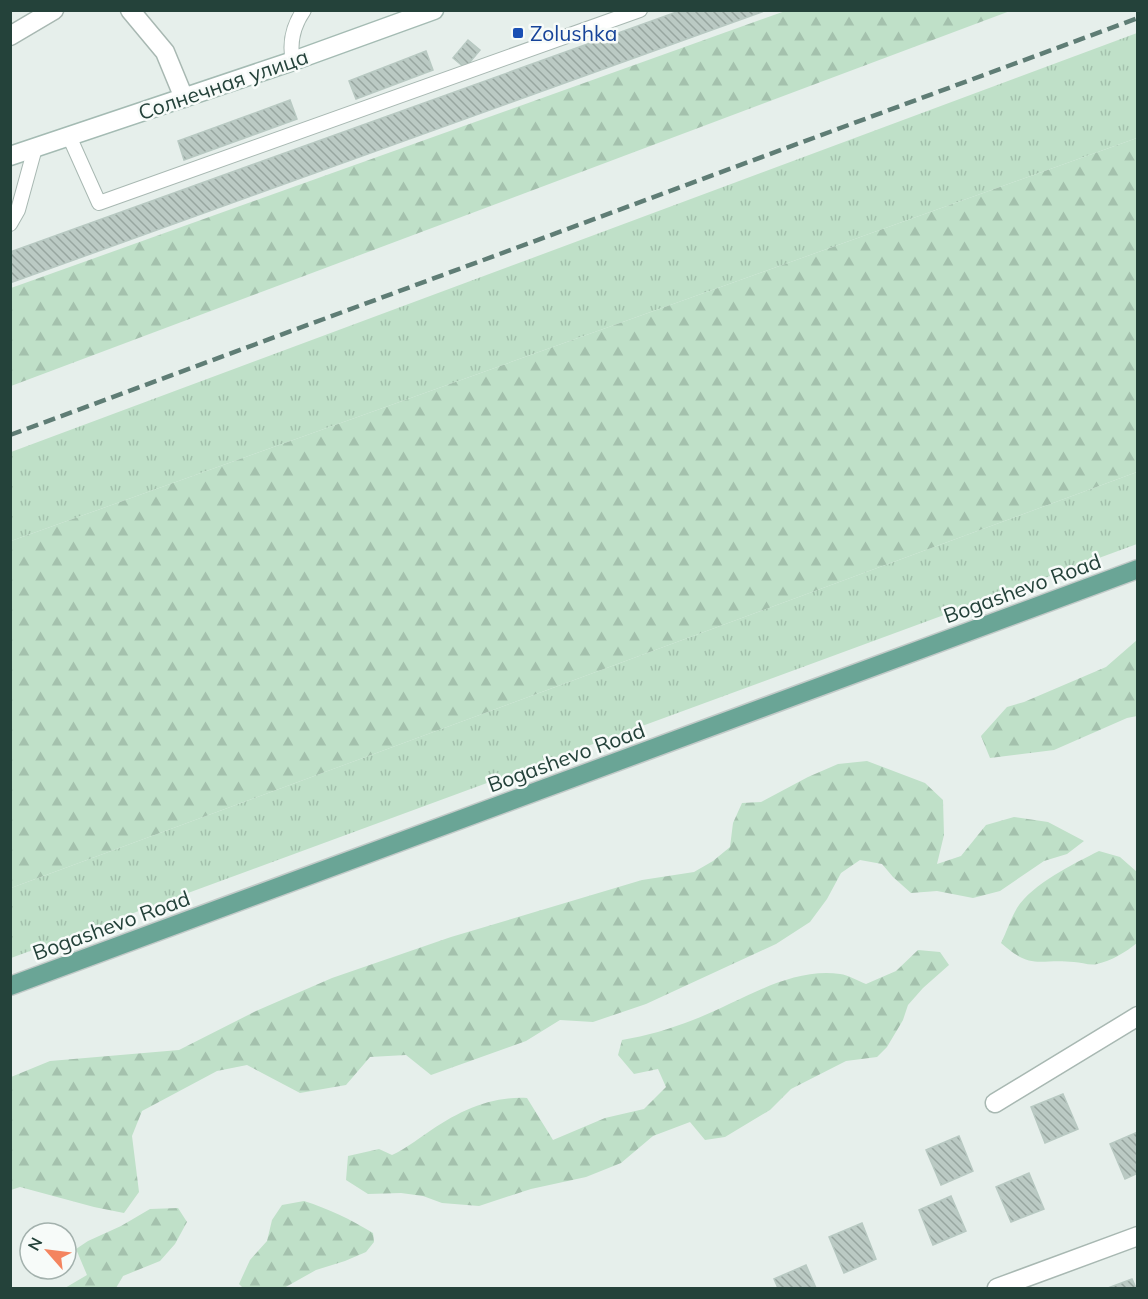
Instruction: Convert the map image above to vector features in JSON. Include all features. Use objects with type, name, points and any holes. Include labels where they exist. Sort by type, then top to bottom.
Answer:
[{"type":"main road","name":"Bogashevo Road","points":[[10,986],[1137,568]]},
{"type":"street","points":[[10,36],[54,10]]},
{"type":"street","points":[[130,10],[165,52],[184,98]]},
{"type":"street","name":"Солнечная улица","points":[[10,156],[293,61],[434,10]]},
{"type":"street","points":[[995,1103],[1137,1016]]},
{"type":"street","points":[[997,1288],[1137,1236]]},
{"type":"lane","points":[[293,61],[290,49],[293,33],[304,10]]},
{"type":"lane","points":[[69,136],[99,202],[640,10]]},
{"type":"lane","points":[[10,224],[18,210],[35,147]]},
{"type":"green space","points":[[788,10],[1010,11],[11,386],[11,288]]},
{"type":"green space","points":[[1137,33],[1137,138],[11,541],[11,452]]},
{"type":"green space","points":[[1137,138],[1137,472],[11,888],[11,541]]},
{"type":"green space","points":[[1137,472],[1137,544],[11,958],[11,888]]},
{"type":"green space","points":[[1137,640],[1137,716],[1127,718],[1054,750],[990,758],[981,736],[1007,707],[1106,667]]},
{"type":"green space","points":[[867,761],[925,783],[943,800],[944,835],[937,864],[961,856],[986,825],[1014,817],[1048,822],[1084,841],[1067,854],[1044,861],[1000,891],[973,898],[937,891],[911,893],[882,864],[860,860],[841,873],[827,899],[810,922],[776,944],[646,1004],[593,1022],[560,1020],[526,1041],[431,1075],[406,1055],[370,1057],[346,1085],[300,1093],[247,1065],[217,1071],[142,1111],[132,1136],[139,1192],[124,1213],[20,1187],[11,1190],[11,1077],[50,1061],[179,1050],[256,1011],[332,978],[451,937],[642,880],[694,872],[713,861],[730,847],[733,823],[742,803],[761,802],[838,764]]},
{"type":"green space","points":[[1099,851],[1120,857],[1137,872],[1137,943],[1113,958],[1091,965],[1062,961],[1036,962],[1021,957],[1001,943],[1017,908],[1024,899],[1055,875]]},
{"type":"green space","points":[[918,950],[940,952],[949,965],[908,1005],[903,1020],[887,1047],[877,1057],[846,1061],[791,1089],[770,1110],[725,1137],[705,1140],[690,1122],[653,1136],[621,1163],[586,1177],[531,1189],[479,1206],[442,1203],[423,1196],[401,1193],[368,1194],[346,1180],[348,1156],[379,1149],[392,1155],[450,1118],[487,1103],[527,1098],[553,1140],[605,1118],[644,1109],[666,1087],[658,1069],[634,1074],[618,1055],[622,1040],[684,1023],[764,988],[802,976],[821,973],[840,974],[866,984],[896,971]]},
{"type":"green space","points":[[304,1201],[331,1211],[373,1233],[374,1242],[366,1252],[316,1270],[284,1288],[243,1288],[239,1284],[250,1260],[267,1241],[272,1220],[282,1205]]},
{"type":"green space","points":[[178,1208],[187,1222],[175,1244],[160,1261],[123,1276],[116,1288],[65,1288],[87,1275],[78,1254],[78,1248],[150,1209]]},
{"type":"building","points":[[682,10],[767,10],[10,283],[10,252]]},
{"type":"building","points":[[468,40],[480,50],[465,68],[453,58]]},
{"type":"building","points":[[426,51],[433,70],[356,99],[349,81]]},
{"type":"building","points":[[290,100],[297,119],[184,160],[178,141]]},
{"type":"building","points":[[1063,1094],[1078,1129],[1045,1143],[1031,1107]]},
{"type":"building","points":[[1138,1132],[1138,1173],[1125,1179],[1110,1144]]},
{"type":"building","points":[[959,1136],[973,1171],[941,1185],[926,1150]]},
{"type":"building","points":[[1029,1173],[1044,1209],[1011,1222],[996,1187]]},
{"type":"building","points":[[951,1196],[966,1231],[933,1245],[919,1210]]},
{"type":"building","points":[[862,1223],[876,1259],[844,1273],[829,1237]]},
{"type":"building","points":[[806,1265],[816,1288],[778,1288],[774,1279]]},
{"type":"building","points":[[1132,1279],[1136,1288],[1108,1288]]},
{"type":"railway","points":[[10,435],[1138,18]]},
{"type":"place","name":"Zolushka","points":[[518,33]]}]
